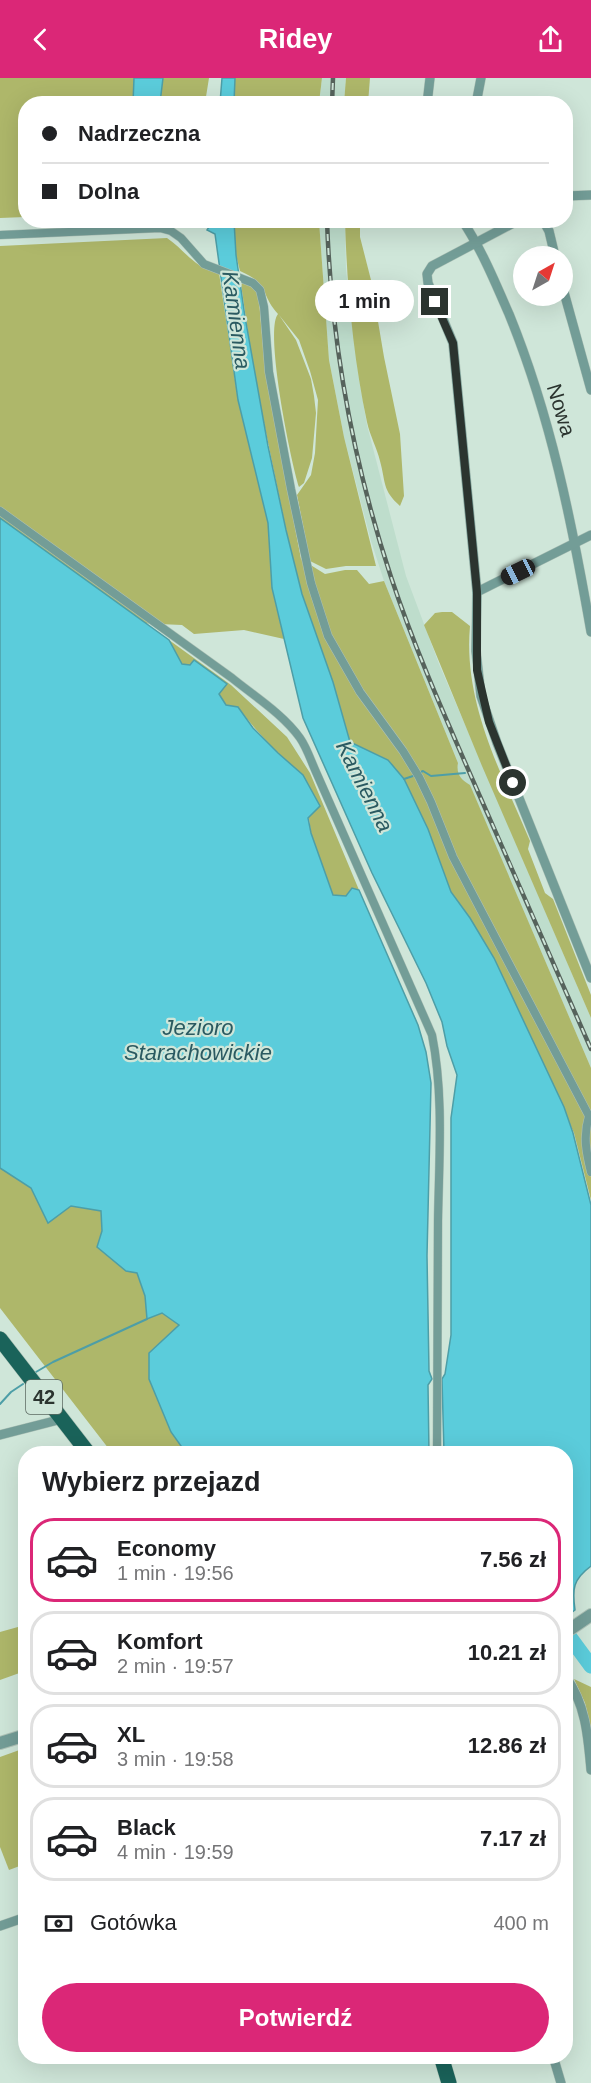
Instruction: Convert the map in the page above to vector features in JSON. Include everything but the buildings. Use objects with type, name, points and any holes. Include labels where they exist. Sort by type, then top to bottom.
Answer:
[{"type":"main road","name":"42","points":[[0,1340],[83,1446]]},
{"type":"main road","points":[[443,2064],[449,2083]]},
{"type":"street","points":[[428,96],[430,78]]},
{"type":"street","points":[[478,96],[481,78]]},
{"type":"street","points":[[573,196],[591,195]]},
{"type":"street","points":[[0,235],[160,228],[171,231],[181,238],[204,264],[253,283],[260,290],[264,307],[269,372],[291,489],[311,583],[328,636],[360,692],[419,777],[453,857],[589,1116],[584,1130],[591,1172]]},
{"type":"street","name":"Nowa","points":[[467,228],[477,243],[523,350],[547,425],[576,543],[591,632]]},
{"type":"street","points":[[504,228],[432,266],[428,274],[428,283],[453,343],[477,592],[477,670],[489,722],[591,978]]},
{"type":"street","points":[[547,228],[553,246]]},
{"type":"street","points":[[568,306],[591,390]]},
{"type":"street","points":[[0,511],[257,698],[299,738],[316,772],[432,1035],[436,1055],[439,1136],[437,1446]]},
{"type":"street","points":[[477,592],[591,536]]},
{"type":"street","points":[[0,1435],[62,1419]]},
{"type":"street","points":[[573,1627],[586,1618]]},
{"type":"street","points":[[573,1688],[585,1716],[591,1770]]},
{"type":"street","points":[[0,1743],[18,1737]]},
{"type":"street","points":[[0,1926],[18,1920]]},
{"type":"street","points":[[555,2064],[561,2083]]},
{"type":"shaded area","points":[[322,78],[346,78],[345,96],[320,96]]},
{"type":"shaded area","points":[[320,228],[345,228],[346,270],[367,425],[406,576],[439,664],[591,1018],[591,1068],[470,786],[461,780],[457,770],[458,763],[384,581],[371,541],[344,437],[329,360]]},
{"type":"green space","points":[[0,78],[209,78],[206,96],[18,96],[18,217],[0,218]]},
{"type":"green space","points":[[235,78],[322,78],[320,96],[234,96]]},
{"type":"green space","points":[[346,78],[370,78],[369,96],[345,96]]},
{"type":"green space","points":[[234,228],[320,228],[329,360],[344,437],[376,566],[326,569],[310,561],[297,495],[311,475],[315,453],[318,400],[299,340],[279,315],[296,340],[311,379],[316,413],[312,458],[304,483],[299,487],[290,452],[276,369],[274,344],[278,314],[256,280],[240,271],[236,255]]},
{"type":"green space","points":[[345,228],[360,228],[400,434],[404,496],[400,506],[390,495],[386,486],[379,456],[368,427],[358,372],[347,271]]},
{"type":"green space","points":[[167,238],[197,263],[210,271],[219,273],[238,400],[268,523],[272,588],[284,639],[244,630],[194,634],[182,625],[0,617],[0,246]]},
{"type":"green space","points":[[245,281],[256,291],[259,300],[265,369],[301,559],[325,574],[357,570],[369,584],[384,581],[458,763],[459,773],[462,779],[470,785],[591,1068],[591,1200],[574,1133],[494,958],[451,892],[404,779],[388,760],[350,742],[333,682],[302,594],[286,530],[254,374],[241,284]]},
{"type":"green space","points":[[452,612],[470,626],[469,655],[472,682],[486,736],[530,841],[528,849],[545,893],[553,899],[591,995],[591,1018],[424,625],[435,613]]},
{"type":"green space","points":[[169,640],[231,685],[287,737],[310,773],[359,890],[352,888],[346,896],[333,895],[311,833],[303,775],[268,743],[238,707],[226,705],[218,694],[227,684],[190,665],[182,664]]},
{"type":"green space","points":[[0,1168],[31,1188],[48,1222],[71,1206],[101,1211],[102,1231],[137,1272],[145,1296],[147,1318],[162,1313],[180,1325],[149,1353],[171,1432],[181,1446],[107,1446],[0,1308]]},
{"type":"green space","points":[[18,1627],[18,1674],[0,1680],[0,1632]]},
{"type":"green space","points":[[574,1679],[591,1687],[591,1728],[585,1703]]},
{"type":"green space","points":[[18,1751],[18,1867],[9,1870],[0,1847],[0,1757]]},
{"type":"water","points":[[134,78],[163,78],[161,96],[133,96]]},
{"type":"water","points":[[222,78],[235,78],[234,96],[221,96]]},
{"type":"water","points":[[208,228],[234,228],[245,317],[286,530],[302,594],[333,682],[350,742],[388,760],[404,779],[428,829],[451,892],[494,958],[564,1107],[573,1133],[591,1205],[591,1566],[580,1575],[575,1585],[575,1610],[573,1612],[573,1446],[444,1446],[442,1379],[445,1374],[451,1335],[451,1118],[457,1075],[442,1022],[426,983],[372,873],[303,718],[272,588],[268,523],[238,400],[215,234],[207,230]]},
{"type":"water","name":"Jezioro Starachowickie","points":[[0,518],[169,640],[182,664],[190,665],[194,660],[227,684],[219,694],[226,705],[238,707],[253,728],[303,775],[320,806],[308,818],[333,895],[346,896],[352,888],[359,890],[418,1025],[426,1052],[431,1083],[427,1256],[429,1371],[432,1379],[428,1385],[429,1446],[181,1446],[171,1432],[149,1379],[149,1353],[179,1325],[162,1313],[147,1319],[145,1296],[137,1273],[126,1271],[97,1247],[102,1231],[101,1211],[71,1206],[48,1223],[31,1188],[0,1168]]},
{"type":"waterway","points":[[419,773],[423,771],[431,776],[465,773]]},
{"type":"waterway","points":[[404,779],[413,776]]},
{"type":"waterway","points":[[36,1372],[147,1319]]},
{"type":"waterway","points":[[0,1404],[11,1392],[23,1384]]},
{"type":"waterway","name":"Kamienna","points":[[573,1642],[591,1666]]},
{"type":"railway","points":[[332,96],[333,78]]},
{"type":"railway","points":[[327,228],[333,311],[346,401],[366,490],[391,577],[443,712],[591,1049]]},
{"type":"route","points":[[435,302],[453,343],[477,592],[477,670],[489,722],[513,783]]}]
